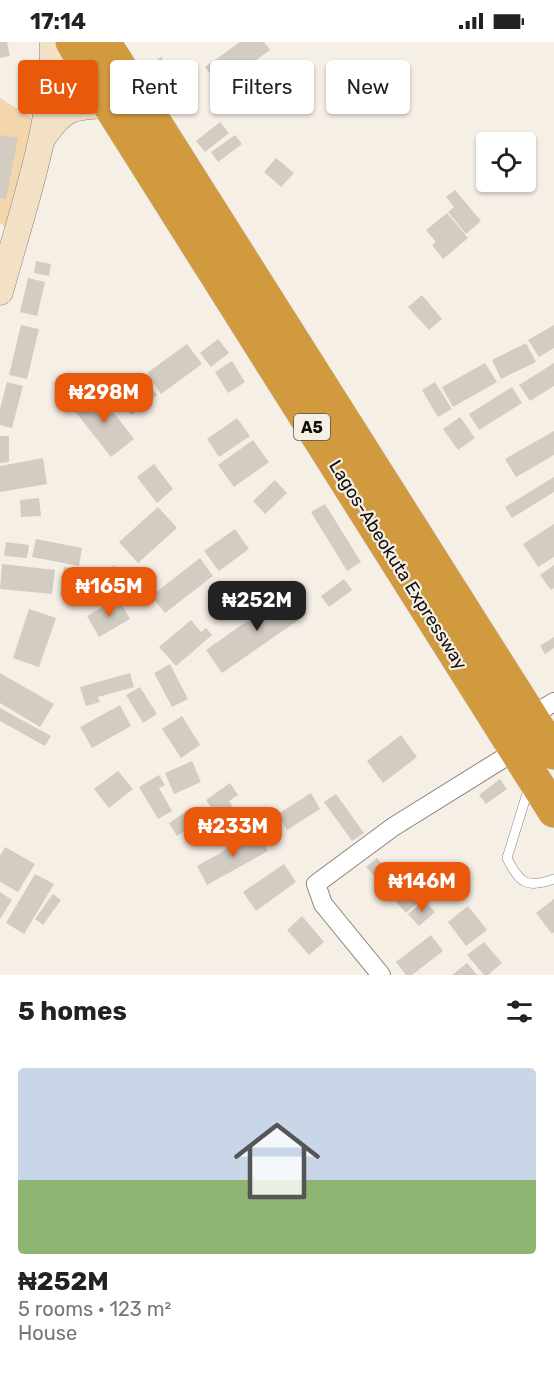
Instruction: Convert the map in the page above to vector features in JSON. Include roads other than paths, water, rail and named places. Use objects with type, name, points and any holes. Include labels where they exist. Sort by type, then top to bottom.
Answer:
[{"type":"highway","name":"Lagos-Abeokuta Expressway","points":[[72,42],[109,105],[554,811]]},
{"type":"highway","name":"Lagos-Abeokuta Expressway","points":[[104,42],[542,709],[554,753]]},
{"type":"main road","points":[[0,292],[7,240],[40,142],[53,72],[53,42]]},
{"type":"main road","points":[[40,142],[56,118],[65,111],[109,105]]},
{"type":"street","points":[[381,975],[323,904],[316,884],[393,827],[524,764]]},
{"type":"lane","points":[[524,764],[507,858],[515,875],[523,882],[532,885],[554,879]]}]
